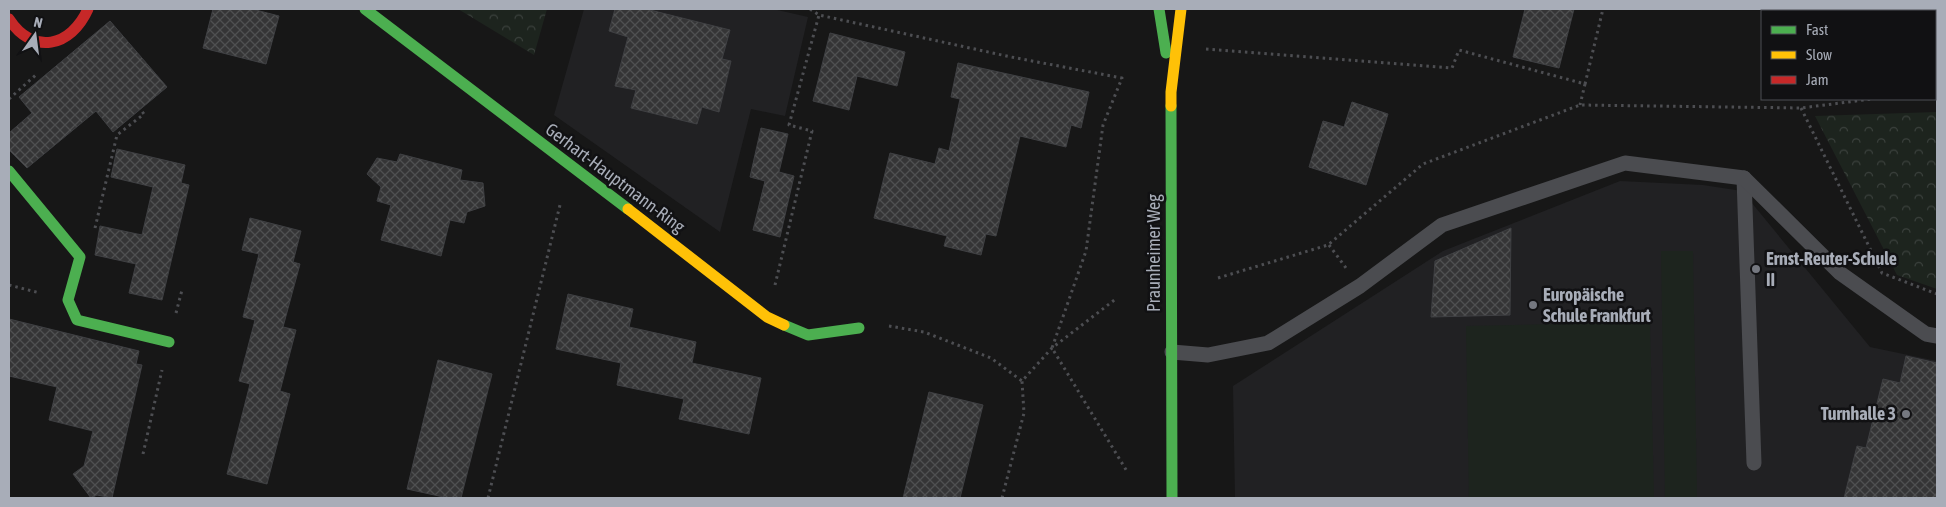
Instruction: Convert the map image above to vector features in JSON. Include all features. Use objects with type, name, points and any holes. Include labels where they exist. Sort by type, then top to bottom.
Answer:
[{"type":"street","points":[[9,19],[11,24],[22,35],[33,41],[46,44],[65,40],[77,31],[85,19],[88,9]]},
{"type":"street","name":"Gerhart-Hauptmann-Ring","points":[[365,9],[767,316],[808,335],[859,328]]},
{"type":"street","points":[[1159,9],[1170,92]]},
{"type":"street","name":"Praunheimer Weg","points":[[1172,498],[1170,92],[1181,9]]},
{"type":"street","points":[[9,172],[80,257],[68,300],[77,320],[169,342]]},
{"type":"lane","points":[[1172,352],[1208,355],[1268,343],[1360,286],[1442,225],[1625,163],[1744,178],[1840,273],[1926,334],[1937,336]]},
{"type":"lane","points":[[1744,178],[1754,463]]},
{"type":"path","points":[[810,9],[819,15],[1011,57],[1122,78],[1103,125],[1086,251],[1052,348]]},
{"type":"path","points":[[1580,105],[1603,9]]},
{"type":"path","points":[[773,293],[812,131],[789,125],[819,15]]},
{"type":"path","points":[[1205,49],[1452,68],[1459,50],[1585,84]]},
{"type":"path","points":[[9,99],[41,70]]},
{"type":"path","points":[[1218,278],[1328,245],[1423,164],[1580,105],[1801,108],[1864,100]]},
{"type":"path","points":[[1801,108],[1882,273],[1937,294]]},
{"type":"path","points":[[80,257],[90,251],[117,135],[144,114],[140,110]]},
{"type":"path","points":[[488,498],[560,205]]},
{"type":"path","points":[[1002,498],[1024,414],[1022,381],[1052,348],[1117,298]]},
{"type":"path","points":[[889,326],[924,332],[991,358],[1022,381]]},
{"type":"path","points":[[1052,348],[1128,473]]},
{"type":"shaded area","points":[[584,9],[773,9],[808,17],[785,116],[751,109],[720,232],[554,115]]},
{"type":"shaded area","name":"Europäische Schule Frankfurt","points":[[1620,181],[1703,185],[1742,191],[1870,347],[1937,361],[1937,498],[1235,498],[1233,386],[1443,251]]},
{"type":"green space","points":[[458,9],[547,9],[534,55]]},
{"type":"green space","points":[[1937,112],[1937,289],[1897,275],[1815,116]]},
{"type":"green space","points":[[1661,251],[1693,251],[1697,498],[1665,498]]},
{"type":"green space","points":[[1650,322],[1654,498],[1469,498],[1466,326]]},
{"type":"building","points":[[213,9],[252,9],[279,16],[266,64],[203,48]]},
{"type":"building","points":[[615,9],[646,9],[730,30],[722,59],[731,61],[719,112],[702,107],[697,124],[631,108],[636,90],[615,86],[628,37],[609,31]]},
{"type":"building","points":[[1525,9],[1574,9],[1559,68],[1513,57]]},
{"type":"building","points":[[110,21],[167,87],[113,132],[96,111],[27,168],[9,150],[9,133],[32,113],[19,97]]},
{"type":"building","points":[[830,33],[905,52],[897,86],[857,76],[849,110],[813,101]]},
{"type":"building","points":[[958,63],[1089,92],[1081,128],[1071,125],[1066,147],[1020,136],[996,236],[986,234],[981,255],[944,246],[947,236],[874,218],[890,153],[935,164],[939,148],[949,151],[960,99],[951,97]]},
{"type":"building","points":[[1352,102],[1388,114],[1366,185],[1309,167],[1323,121],[1344,127]]},
{"type":"building","points":[[761,128],[788,134],[779,172],[794,176],[780,237],[753,230],[765,181],[750,177]]},
{"type":"building","points":[[117,149],[185,165],[181,183],[189,185],[162,300],[129,293],[136,264],[95,255],[100,226],[142,235],[153,187],[111,177]]},
{"type":"building","points":[[400,154],[462,170],[460,180],[483,183],[485,206],[467,212],[464,223],[450,220],[441,256],[381,240],[391,205],[377,201],[381,187],[367,174],[377,158],[397,162]]},
{"type":"building","points":[[250,218],[301,231],[293,262],[300,264],[283,327],[296,330],[280,391],[290,394],[267,484],[227,474],[250,384],[239,381],[255,320],[243,317],[259,254],[242,250]]},
{"type":"building","points":[[1511,228],[1510,315],[1431,317],[1435,261]]},
{"type":"building","points":[[568,294],[633,309],[629,327],[696,342],[692,363],[761,378],[749,434],[679,419],[684,399],[617,385],[621,363],[556,349]]},
{"type":"building","points":[[9,319],[139,351],[136,364],[142,365],[112,498],[97,495],[91,498],[73,474],[84,466],[93,431],[49,420],[57,387],[9,376]]},
{"type":"building","name":"Turnhalle 3","points":[[1906,356],[1937,363],[1937,498],[1844,498],[1857,446],[1866,448],[1883,379],[1900,383]]},
{"type":"building","points":[[438,360],[492,374],[461,498],[448,498],[407,489]]},
{"type":"building","points":[[929,392],[983,405],[960,498],[903,498]]},
{"type":"traffic: fast","points":[[365,9],[628,209]]},
{"type":"traffic: fast","points":[[1159,9],[1166,53]]},
{"type":"traffic: fast","points":[[1171,106],[1172,498]]},
{"type":"traffic: fast","points":[[9,171],[80,257],[68,300],[77,320],[169,342]]},
{"type":"traffic: fast","points":[[784,325],[808,335],[859,328]]},
{"type":"traffic: slow","points":[[1171,106],[1181,9]]},
{"type":"traffic: slow","points":[[628,209],[767,317],[784,325]]},
{"type":"traffic: jam","points":[[9,19],[19,31],[29,38],[40,42],[51,42],[62,39],[72,32],[81,22],[88,9]]},
{"type":"place","name":"Ernst-Reuter-Schule II","points":[[1756,269]]},
{"type":"place","name":"Europäische Schule Frankfurt","points":[[1533,305]]},
{"type":"place","name":"Turnhalle 3","points":[[1906,414]]}]
